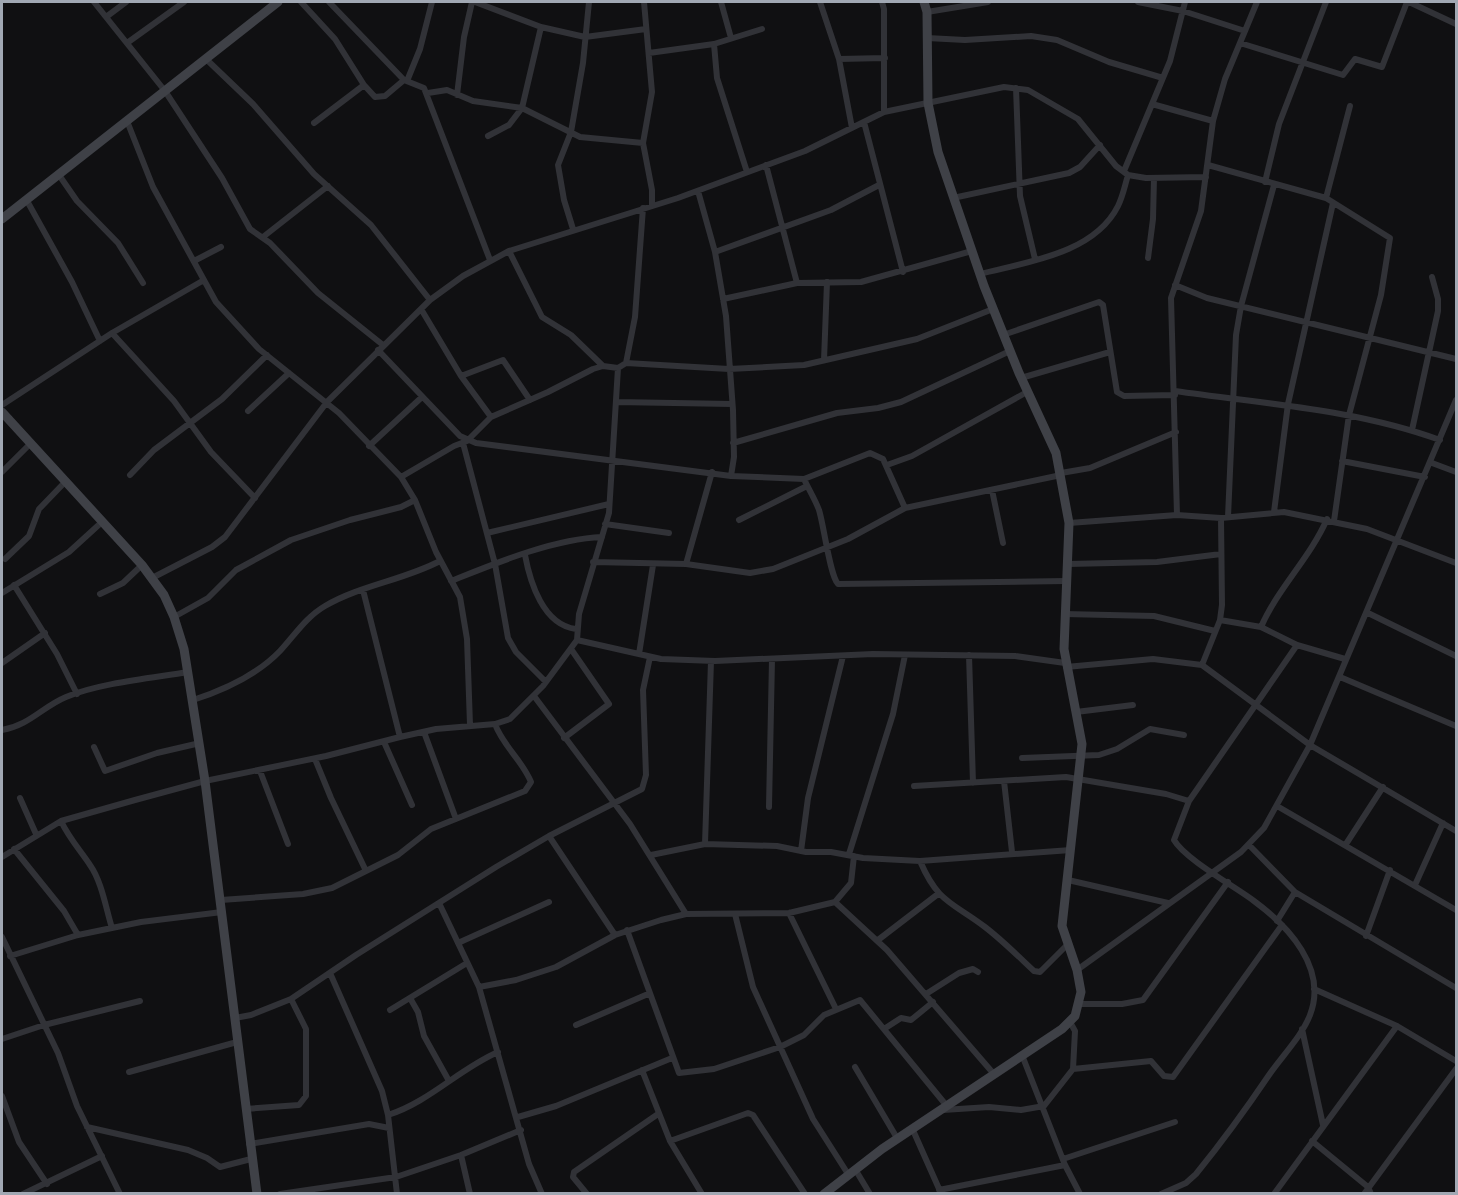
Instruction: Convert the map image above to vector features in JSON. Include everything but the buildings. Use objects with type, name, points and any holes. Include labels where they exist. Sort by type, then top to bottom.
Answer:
[{"type":"street","points":[[94,2],[165,91],[222,178],[250,229],[263,237],[318,293],[381,347],[465,442],[495,564],[508,638],[516,652],[546,682]]},
{"type":"street","points":[[106,17],[126,2]]},
{"type":"street","points":[[127,43],[184,2]]},
{"type":"street","points":[[2,219],[278,2]]},
{"type":"street","points":[[301,2],[335,39],[364,85],[379,98],[405,80],[420,50],[432,2]]},
{"type":"street","points":[[329,2],[405,80],[421,85],[428,93],[490,260]]},
{"type":"street","points":[[458,95],[464,37],[473,2],[542,27],[585,37],[646,29]]},
{"type":"street","points":[[573,229],[558,169],[571,132],[589,2]]},
{"type":"street","points":[[644,2],[652,92],[643,143],[652,205]]},
{"type":"street","points":[[721,2],[731,38]]},
{"type":"street","points":[[820,2],[839,59],[852,128]]},
{"type":"street","points":[[882,2],[885,57],[884,112]]},
{"type":"street","points":[[824,1194],[897,1138],[1070,1022],[1080,1004],[1082,992],[1077,970],[1067,945],[1062,914],[1068,880],[1081,756],[1081,734],[1065,665],[1064,614],[1069,523],[1056,453],[1027,392],[993,309],[938,152],[928,104],[927,12],[924,2]]},
{"type":"street","points":[[927,12],[988,2]]},
{"type":"street","points":[[1138,2],[1183,11],[1245,31]]},
{"type":"street","points":[[980,274],[1071,248],[1099,230],[1118,206],[1126,173],[1163,78],[1185,2]]},
{"type":"street","points":[[1177,515],[1175,393],[1169,319],[1175,285],[1201,211],[1213,121],[1225,79],[1257,2]]},
{"type":"street","points":[[1265,182],[1279,124],[1326,2]]},
{"type":"street","points":[[1240,42],[1342,75],[1347,72],[1355,58],[1380,67],[1384,66],[1408,2],[1456,24]]},
{"type":"street","points":[[488,136],[509,125],[522,108],[542,27]]},
{"type":"street","points":[[649,53],[714,44],[762,29]]},
{"type":"street","points":[[927,38],[965,40],[1031,36],[1058,40],[1108,62],[1163,78]]},
{"type":"street","points":[[714,44],[717,78],[747,172]]},
{"type":"street","points":[[839,59],[885,57]]},
{"type":"street","points":[[206,59],[253,104],[328,186],[371,225],[430,300]]},
{"type":"street","points":[[314,123],[364,85]]},
{"type":"street","points":[[152,578],[212,548],[225,537],[327,402],[381,347],[430,300],[463,276],[509,251],[698,191],[805,151],[884,112],[1004,87],[1028,90],[1078,119],[1126,173],[1154,178],[1206,177]]},
{"type":"street","points":[[1016,88],[1020,196],[1035,260]]},
{"type":"street","points":[[428,93],[447,90],[473,101],[522,108],[580,137],[643,143]]},
{"type":"street","points":[[1152,104],[1213,121]]},
{"type":"street","points":[[1326,198],[1350,106]]},
{"type":"street","points":[[127,122],[153,187],[204,280],[230,320],[267,355],[327,402],[401,477],[415,500],[440,561],[460,597],[467,639],[470,725]]},
{"type":"street","points":[[864,122],[903,272]]},
{"type":"street","points":[[953,198],[1075,170],[1100,145]]},
{"type":"street","points":[[766,165],[796,283]]},
{"type":"street","points":[[1208,165],[1326,198],[1390,238],[1381,295],[1349,415],[1331,520],[1276,595],[1261,627]]},
{"type":"street","points":[[59,175],[77,201],[118,243],[143,283]]},
{"type":"street","points":[[1148,258],[1153,219],[1154,178]]},
{"type":"street","points":[[1202,665],[1220,620],[1223,579],[1221,554],[1241,306],[1274,185]]},
{"type":"street","points":[[263,237],[328,186]]},
{"type":"street","points":[[715,252],[784,229],[831,210],[879,186]]},
{"type":"street","points":[[698,191],[715,252],[723,299],[734,443],[731,476]]},
{"type":"street","points":[[26,199],[68,273],[100,341]]},
{"type":"street","points":[[1274,512],[1288,404],[1333,203]]},
{"type":"street","points":[[626,363],[635,317],[643,208]]},
{"type":"street","points":[[194,261],[221,247]]},
{"type":"street","points":[[509,251],[542,317],[572,335],[603,366]]},
{"type":"street","points":[[723,299],[796,283],[861,282],[972,251]]},
{"type":"street","points":[[1412,430],[1430,354],[1438,299],[1432,277]]},
{"type":"street","points":[[2,405],[111,333],[204,280]]},
{"type":"street","points":[[824,360],[826,282]]},
{"type":"street","points":[[1175,285],[1207,298],[1456,359]]},
{"type":"street","points":[[1004,335],[1099,302],[1103,305],[1119,394],[1175,393],[1288,404],[1349,415],[1412,430],[1440,440]]},
{"type":"street","points":[[421,309],[460,376],[491,417]]},
{"type":"street","points":[[401,477],[465,442],[491,417],[603,366],[618,368],[626,363],[729,369],[804,366],[916,339],[993,309]]},
{"type":"street","points":[[111,333],[174,401],[211,452],[255,498]]},
{"type":"street","points":[[734,443],[837,412],[878,408],[901,402],[1010,351]]},
{"type":"street","points":[[1021,378],[1110,352]]},
{"type":"street","points":[[130,475],[154,450],[222,399],[267,355]]},
{"type":"street","points":[[460,376],[503,360],[530,400]]},
{"type":"street","points":[[2,857],[36,834],[61,821],[205,781],[315,759],[424,732],[470,725],[495,724],[510,719],[546,682],[577,640],[576,629],[609,504],[618,368]]},
{"type":"street","points":[[248,411],[289,373]]},
{"type":"street","points":[[886,465],[912,456],[1027,392]]},
{"type":"street","points":[[369,446],[423,397]]},
{"type":"street","points":[[1077,970],[1250,845],[1277,806],[1310,745],[1341,677],[1344,659],[1368,613],[1432,463],[1456,400]]},
{"type":"street","points":[[616,402],[732,404]]},
{"type":"street","points":[[2,412],[142,565],[174,617],[188,672],[200,743],[256,1194]]},
{"type":"street","points":[[593,562],[686,564],[750,573],[791,564],[881,523],[905,508],[1096,465],[1176,432]]},
{"type":"street","points":[[465,442],[731,476],[804,479],[870,453],[878,454],[886,465],[905,508]]},
{"type":"street","points":[[2,472],[31,443]]},
{"type":"street","points":[[1342,461],[1425,477]]},
{"type":"street","points":[[1432,463],[1456,472]]},
{"type":"street","points":[[686,564],[712,472]]},
{"type":"street","points":[[804,479],[818,509],[829,547],[832,576],[838,584],[1066,581]]},
{"type":"street","points":[[5,559],[29,536],[39,508],[66,481]]},
{"type":"street","points":[[739,520],[807,486]]},
{"type":"street","points":[[992,490],[1003,543]]},
{"type":"street","points":[[174,617],[208,598],[236,570],[291,540],[350,520],[401,507],[415,500]]},
{"type":"street","points":[[487,533],[609,504]]},
{"type":"street","points":[[1069,523],[1177,515],[1225,517],[1274,512],[1331,520],[1456,563]]},
{"type":"street","points":[[2,592],[34,576],[69,552],[104,521]]},
{"type":"street","points":[[605,524],[669,533]]},
{"type":"street","points":[[451,581],[495,564],[582,538],[602,537]]},
{"type":"street","points":[[1068,564],[1157,562],[1221,554]]},
{"type":"street","points":[[525,555],[530,582],[537,596],[562,624],[576,629]]},
{"type":"street","points":[[193,700],[231,686],[261,668],[310,616],[345,595],[409,575],[440,561]]},
{"type":"street","points":[[100,594],[123,583],[142,565]]},
{"type":"street","points":[[639,654],[653,565]]},
{"type":"street","points":[[14,585],[45,633],[77,694]]},
{"type":"street","points":[[363,590],[400,737]]},
{"type":"street","points":[[1368,613],[1456,656]]},
{"type":"street","points":[[1064,614],[1154,616],[1215,631]]},
{"type":"street","points":[[1220,620],[1261,627],[1297,645],[1344,659]]},
{"type":"street","points":[[2,663],[45,633]]},
{"type":"street","points":[[577,640],[650,657],[711,661],[843,656],[969,655],[1015,656],[1065,665],[1153,659],[1202,665],[1310,745],[1456,831]]},
{"type":"street","points":[[1161,1194],[1186,1183],[1196,1174],[1310,1015],[1314,989],[1305,954],[1279,923],[1228,882],[1211,872],[1174,840],[1189,801],[1297,645]]},
{"type":"street","points":[[564,738],[609,704],[572,649]]},
{"type":"street","points":[[479,987],[516,980],[556,967],[627,930],[686,914],[789,913],[835,902],[851,883],[852,855],[893,714],[905,655]]},
{"type":"street","points":[[969,655],[973,783]]},
{"type":"street","points":[[801,851],[808,798],[843,656]]},
{"type":"street","points":[[235,1018],[251,1015],[291,999],[439,903],[549,836],[645,785],[643,690],[650,657]]},
{"type":"street","points":[[769,807],[772,659]]},
{"type":"street","points":[[705,844],[711,661]]},
{"type":"street","points":[[2,730],[23,725],[62,699],[77,694],[142,679],[188,672]]},
{"type":"street","points":[[1341,677],[1456,726]]},
{"type":"street","points":[[534,696],[651,855],[686,914]]},
{"type":"street","points":[[1076,712],[1133,705]]},
{"type":"street","points":[[221,900],[317,892],[398,855],[431,829],[525,791],[530,787],[527,772],[500,737],[495,724]]},
{"type":"street","points":[[1022,758],[1108,753],[1150,729],[1184,735]]},
{"type":"street","points":[[424,732],[456,819]]},
{"type":"street","points":[[384,742],[412,805]]},
{"type":"street","points":[[94,747],[105,771],[157,753],[200,743]]},
{"type":"street","points":[[315,759],[366,871]]},
{"type":"street","points":[[260,771],[288,843]]},
{"type":"street","points":[[914,786],[1078,778],[1166,794],[1189,801]]},
{"type":"street","points":[[1004,781],[1012,852]]},
{"type":"street","points":[[1346,844],[1383,787]]},
{"type":"street","points":[[20,798],[36,834]]},
{"type":"street","points":[[1277,806],[1346,844],[1456,910]]},
{"type":"street","points":[[61,821],[73,844],[90,864],[96,876],[112,928]]},
{"type":"street","points":[[1415,885],[1443,823]]},
{"type":"street","points":[[549,836],[615,935]]},
{"type":"street","points":[[651,855],[705,844],[777,846],[801,851],[920,861],[1012,852],[1071,850]]},
{"type":"street","points":[[1250,845],[1295,892],[1456,988]]},
{"type":"street","points":[[14,849],[64,911],[78,935]]},
{"type":"street","points":[[920,861],[938,894],[956,909],[988,929],[1037,973],[1067,945]]},
{"type":"street","points":[[1366,936],[1390,870]]},
{"type":"street","points":[[1068,880],[1168,903]]},
{"type":"street","points":[[1080,1004],[1122,1004],[1143,1000],[1228,882]]},
{"type":"street","points":[[1073,1069],[1151,1061],[1164,1076],[1173,1077],[1279,923],[1295,892]]},
{"type":"street","points":[[878,940],[938,894]]},
{"type":"street","points":[[458,943],[549,902]]},
{"type":"street","points":[[835,902],[878,940],[993,1072]]},
{"type":"street","points":[[439,903],[479,987],[518,1117],[529,1164],[542,1194]]},
{"type":"street","points":[[10,956],[78,935],[222,912]]},
{"type":"street","points":[[789,913],[836,1009]]},
{"type":"street","points":[[735,914],[753,987],[813,1119],[851,1172],[870,1194]]},
{"type":"street","points":[[627,930],[648,994],[672,1058],[681,1074],[714,1069],[780,1047],[804,1035],[815,1022],[836,1009],[863,1000],[942,1107]]},
{"type":"street","points":[[2,937],[44,1025],[87,1127],[120,1194]]},
{"type":"street","points":[[390,1010],[467,963]]},
{"type":"street","points":[[926,994],[967,970],[978,972]]},
{"type":"street","points":[[330,973],[376,1075],[388,1114],[397,1194]]},
{"type":"street","points":[[1314,989],[1397,1026],[1456,1061]]},
{"type":"street","points":[[576,1025],[648,994]]},
{"type":"street","points":[[410,998],[418,1012],[427,1043],[449,1081]]},
{"type":"street","points":[[245,1109],[299,1105],[304,1101],[306,1029],[291,999]]},
{"type":"street","points":[[2,1039],[44,1025],[140,1001]]},
{"type":"street","points":[[884,1029],[899,1019],[911,1020],[933,1002]]},
{"type":"street","points":[[942,1107],[1021,1110],[1044,1106],[1073,1069],[1075,1031],[1070,1022]]},
{"type":"street","points":[[1274,1194],[1397,1026]]},
{"type":"street","points":[[1302,1029],[1323,1125]]},
{"type":"street","points":[[129,1072],[237,1042]]},
{"type":"street","points":[[388,1114],[418,1102],[475,1063],[498,1052]]},
{"type":"street","points":[[1022,1055],[1044,1106],[1064,1162],[1080,1194]]},
{"type":"street","points":[[518,1117],[556,1106],[672,1058]]},
{"type":"street","points":[[855,1067],[897,1138]]},
{"type":"street","points":[[1312,1142],[1368,1192],[1456,1069]]},
{"type":"street","points":[[642,1070],[670,1141],[702,1194]]},
{"type":"street","points":[[2,1096],[19,1142],[47,1184]]},
{"type":"street","points":[[670,1141],[748,1113],[753,1115],[805,1194]]},
{"type":"street","points":[[587,1194],[573,1177],[574,1172],[658,1114]]},
{"type":"street","points":[[912,1128],[940,1192],[1064,1162],[1175,1122]]},
{"type":"street","points":[[249,1144],[369,1124],[389,1128]]},
{"type":"street","points":[[87,1127],[188,1150],[207,1158],[220,1167],[251,1159]]},
{"type":"street","points":[[280,1194],[396,1177],[461,1155],[521,1130]]},
{"type":"street","points":[[461,1155],[470,1194]]},
{"type":"street","points":[[23,1194],[102,1156]]}]
